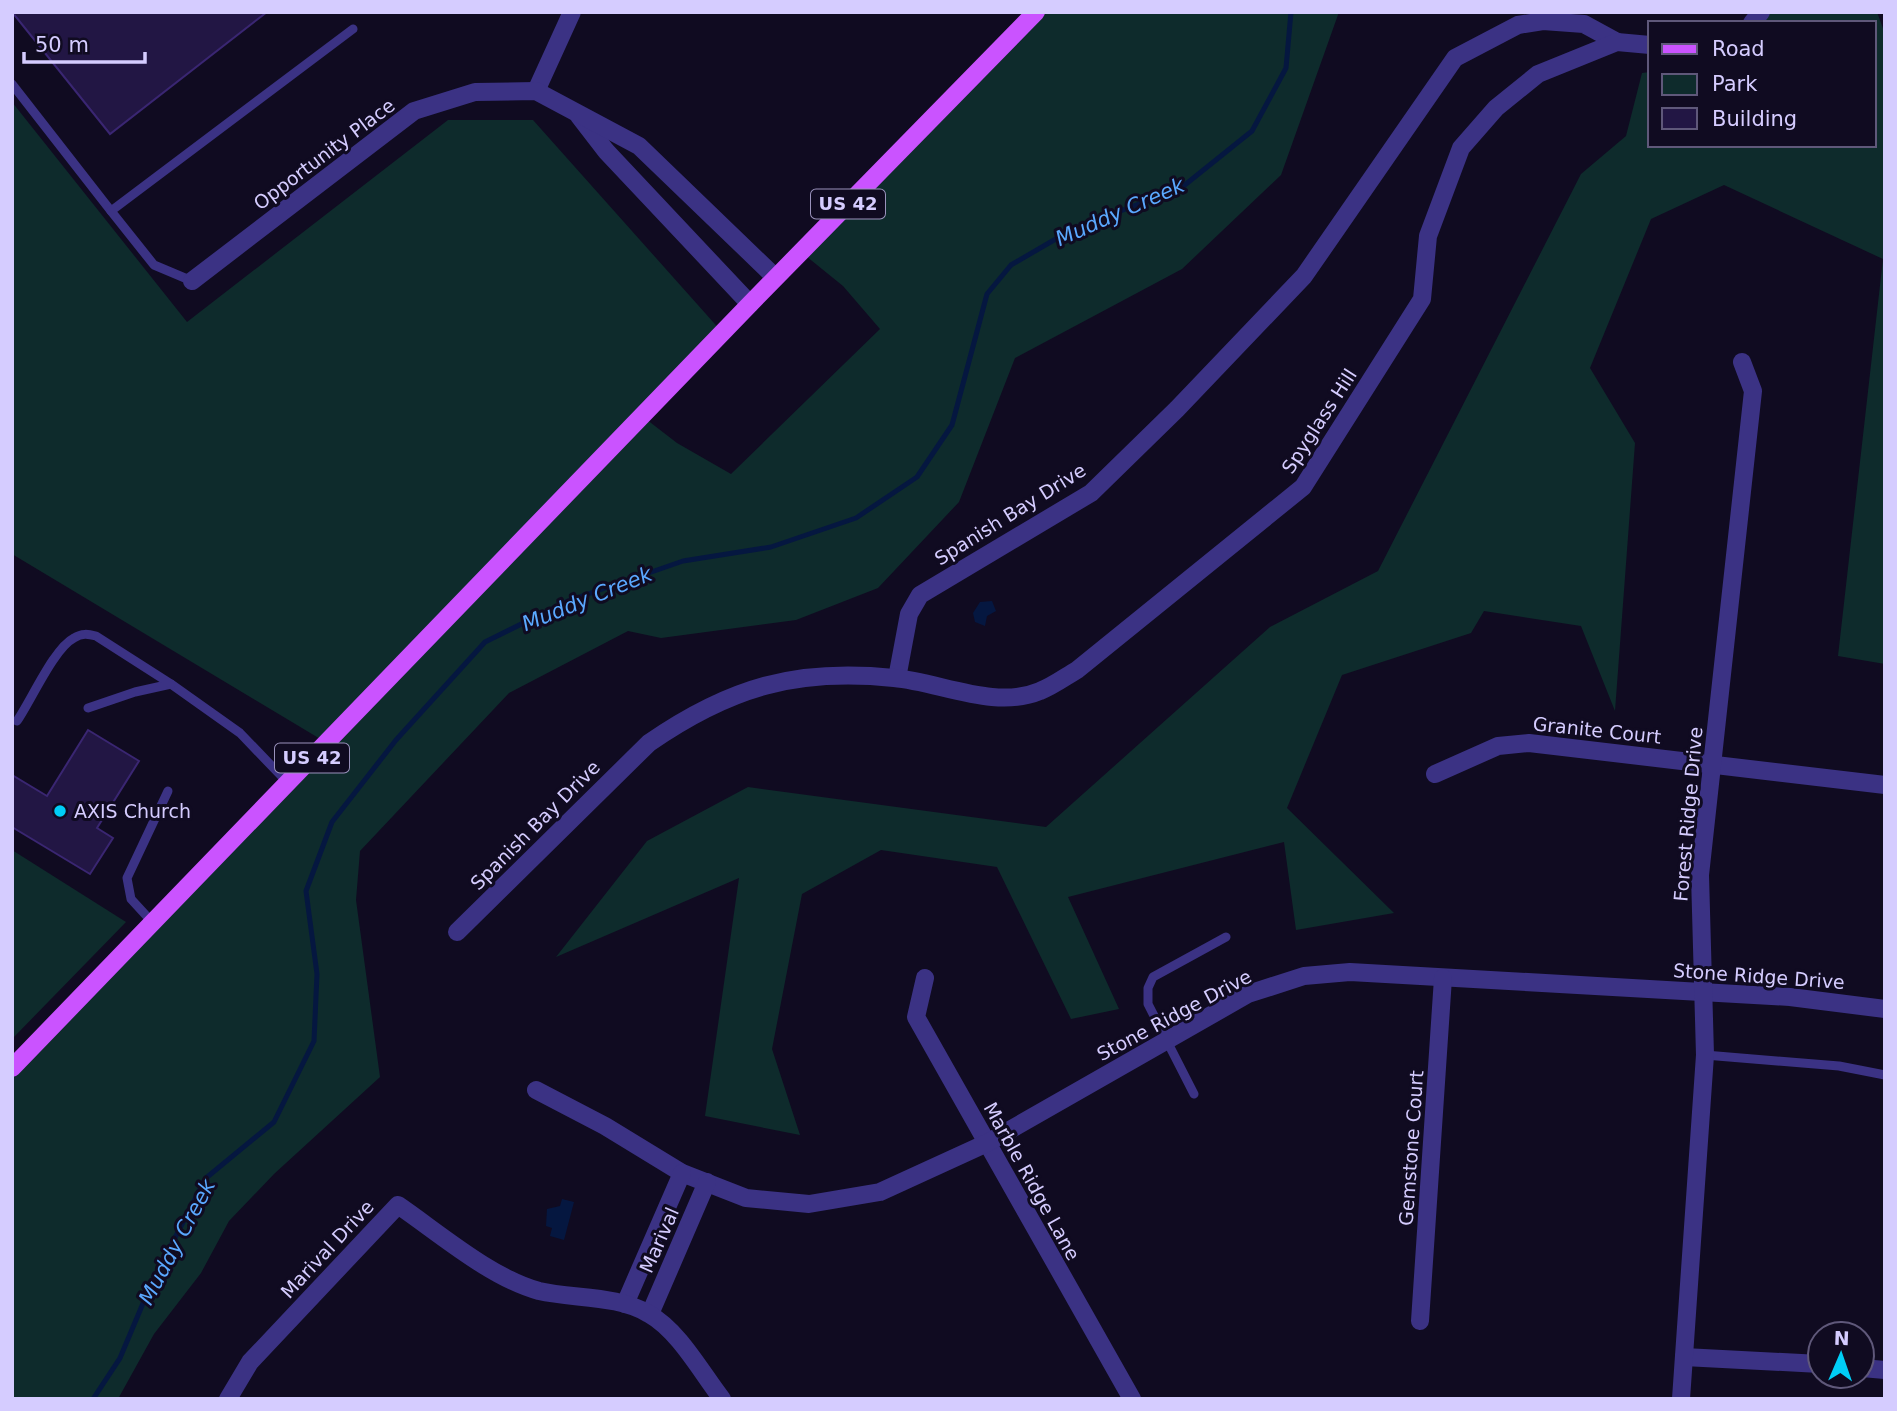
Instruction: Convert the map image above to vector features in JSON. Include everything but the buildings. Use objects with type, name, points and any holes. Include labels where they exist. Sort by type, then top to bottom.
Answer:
[{"type":"main road","name":"US 42","points":[[12,1068],[775,277],[1036,12]]},
{"type":"street","points":[[536,91],[572,12]]},
{"type":"street","name":"Spanish Bay Drive","points":[[457,932],[649,743],[680,721],[748,689],[797,677],[840,674],[897,678],[909,614],[920,595],[1091,493],[1177,409],[1304,276],[1455,58],[1518,25],[1543,21],[1584,24],[1616,42]]},
{"type":"street","name":"Spyglass Hill","points":[[897,678],[995,698],[1038,692],[1077,670],[1303,487],[1422,299],[1428,236],[1461,148],[1496,108],[1538,74],[1616,42],[1648,45]]},
{"type":"street","name":"Opportunity Place","points":[[192,281],[414,111],[475,92],[536,91],[639,146],[775,277]]},
{"type":"street","name":"Opportunity Place","points":[[575,111],[606,151],[750,304]]},
{"type":"street","name":"Forest Ridge Drive","points":[[1681,1399],[1705,1055],[1700,875],[1753,391],[1742,362]]},
{"type":"street","name":"Granite Court","points":[[1435,774],[1498,747],[1529,743],[1885,785]]},
{"type":"street","name":"Stone Ridge Drive","points":[[536,1090],[605,1126],[682,1173],[746,1198],[809,1204],[880,1192],[987,1143],[1248,995],[1304,975],[1350,972],[1790,997],[1885,1009]]},
{"type":"street","name":"Marble Ridge Lane","points":[[925,978],[916,1017],[1132,1399]]},
{"type":"street","name":"Gemstone Court","points":[[1420,1321],[1443,978]]},
{"type":"street","name":"Marival","points":[[625,1304],[682,1173]]},
{"type":"street","name":"Marival","points":[[650,1314],[707,1182]]},
{"type":"street","name":"Marival Drive","points":[[228,1399],[250,1362],[398,1205],[488,1266],[537,1290],[625,1304],[650,1314],[669,1332],[722,1399]]},
{"type":"street","points":[[1684,1356],[1806,1363]]},
{"type":"lane","points":[[111,211],[353,29]]},
{"type":"lane","points":[[12,84],[154,265],[192,281]]},
{"type":"lane","points":[[17,721],[58,654],[72,639],[84,634],[96,636],[240,733],[288,783]]},
{"type":"lane","points":[[88,709],[135,692],[171,684]]},
{"type":"lane","points":[[153,923],[131,899],[127,878],[168,791]]},
{"type":"lane","points":[[1194,1094],[1165,1042],[1148,1004],[1148,988],[1153,977],[1226,937]]},
{"type":"lane","points":[[1705,1055],[1839,1066],[1885,1075]]},
{"type":"green space","points":[[1036,12],[1339,12],[1281,175],[1182,269],[1015,358],[959,502],[878,588],[796,620],[661,638],[628,631],[509,693],[360,851],[356,900],[380,1077],[274,1174],[229,1221],[201,1273],[154,1334],[118,1399],[12,1399],[12,1068],[327,743],[12,554],[12,102],[187,322],[448,120],[533,120],[722,332],[642,416],[677,443],[731,474],[880,329],[843,286],[801,252]]},
{"type":"green space","points":[[1769,12],[1877,12],[1885,34],[1885,664],[1838,656],[1883,259],[1724,185],[1651,219],[1590,368],[1635,443],[1615,711],[1581,626],[1484,611],[1471,633],[1342,675],[1287,808],[1394,913],[1296,930],[1284,842],[1068,897],[1119,1009],[1071,1019],[997,867],[881,850],[802,894],[772,1049],[800,1135],[705,1116],[739,878],[556,957],[647,841],[748,787],[1046,827],[1270,627],[1378,571],[1581,174],[1626,136],[1642,73],[1648,72],[1648,147],[1876,147],[1876,21],[1762,21]]},
{"type":"green space","points":[[12,850],[126,922],[12,1039]]},
{"type":"water","points":[[992,601],[996,611],[987,616],[985,626],[975,622],[973,613],[980,602]]},
{"type":"water","points":[[562,1199],[574,1202],[564,1240],[550,1236],[552,1228],[546,1226],[547,1209],[560,1206]]},
{"type":"waterway","name":"Muddy Creek","points":[[93,1399],[120,1358],[152,1282],[206,1178],[274,1122],[314,1041],[317,974],[306,891],[332,822],[396,740],[485,642],[568,601],[683,561],[771,547],[856,518],[917,477],[952,425],[987,294],[1011,265],[1073,229],[1181,188],[1252,131],[1286,68],[1291,12]]},
{"type":"place","name":"AXIS Church","points":[[60,811]]}]
